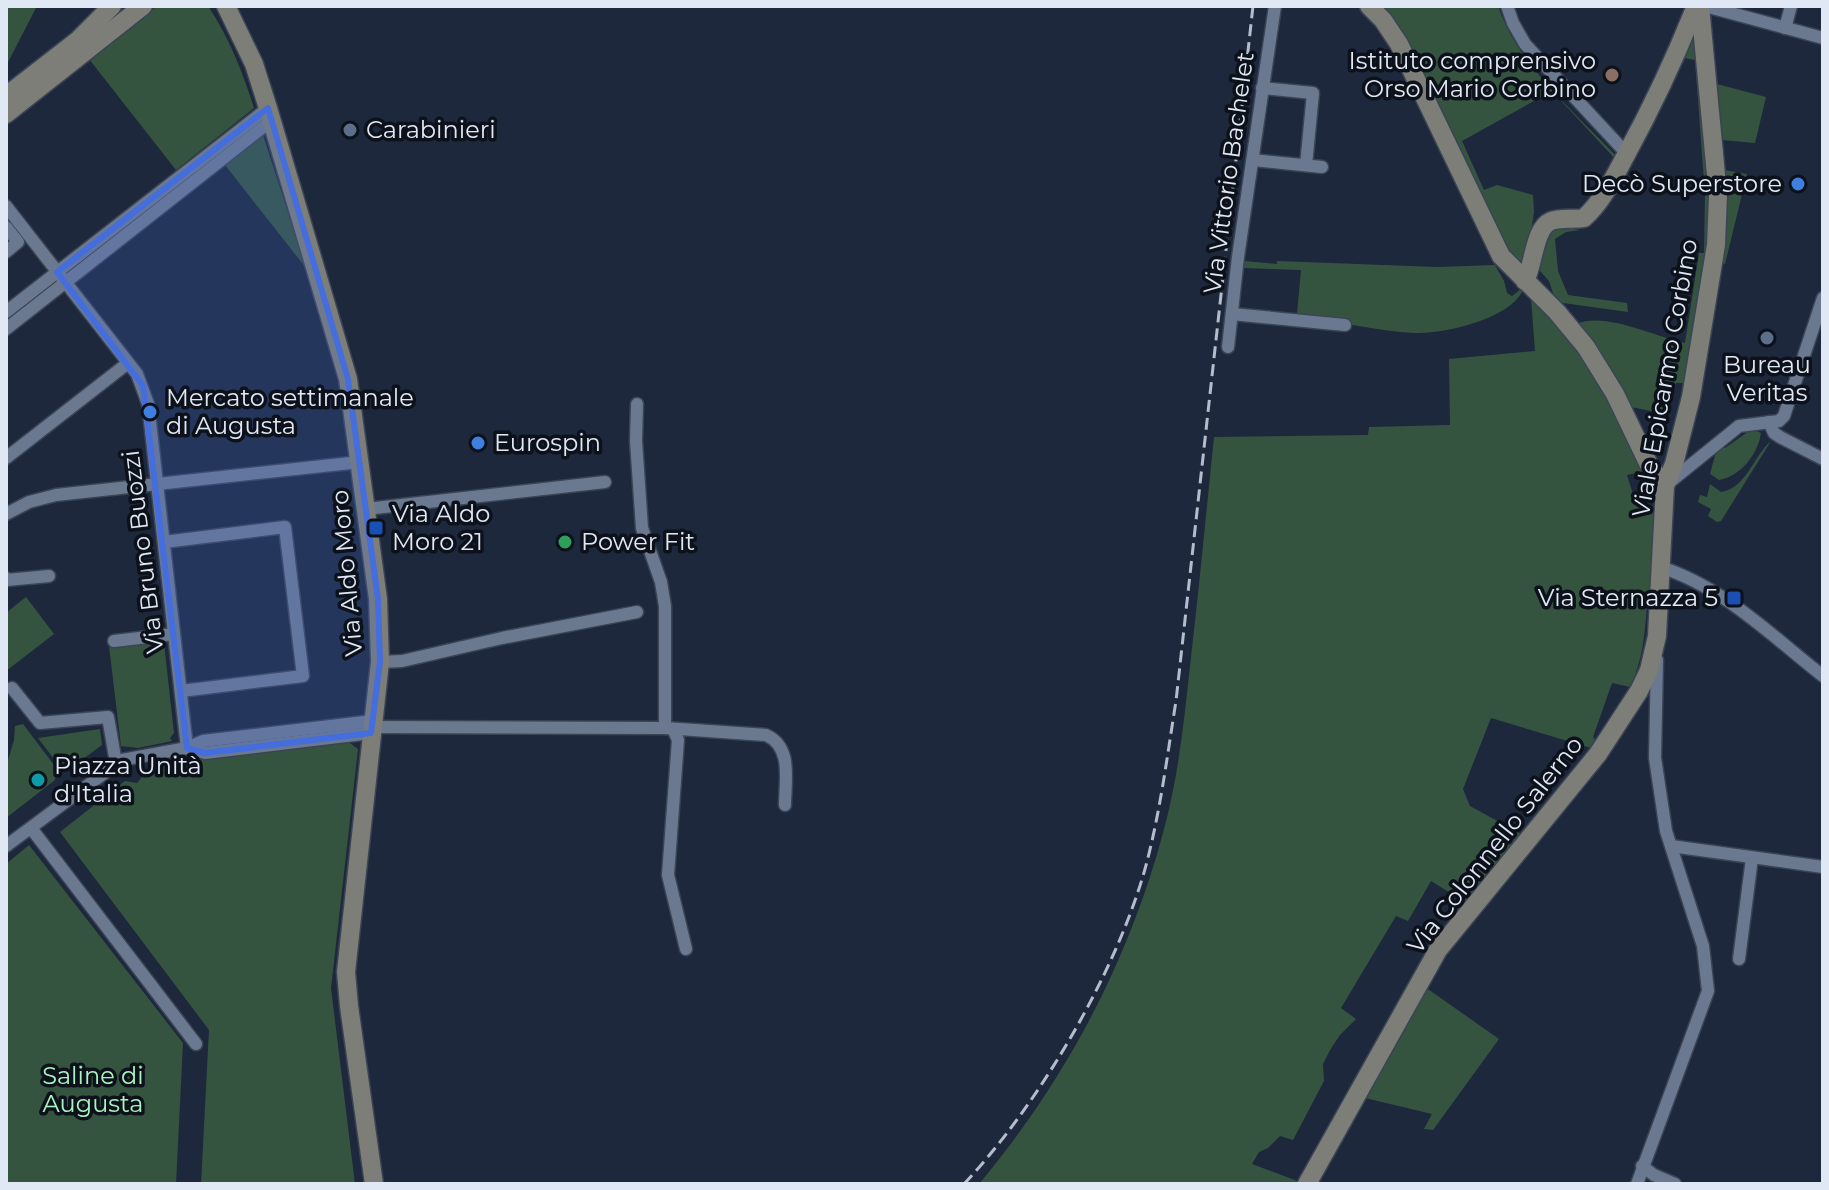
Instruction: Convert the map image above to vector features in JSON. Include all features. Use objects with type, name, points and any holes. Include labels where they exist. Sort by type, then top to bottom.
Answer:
[{"type":"main road","points":[[6,96],[78,40],[112,6]]},
{"type":"main road","points":[[6,114],[143,6]]},
{"type":"main road","points":[[226,6],[254,64]]},
{"type":"main road","points":[[237,6],[249,35],[254,64]]},
{"type":"main road","points":[[1369,6],[1399,44],[1501,256],[1557,312],[1586,347],[1615,394],[1650,467],[1665,486]]},
{"type":"main road","points":[[1525,281],[1532,269],[1538,233],[1544,225],[1551,221],[1584,218],[1606,192],[1669,74],[1693,13],[1702,6]]},
{"type":"main road","name":"Viale Epicarmo Corbino","points":[[1660,567],[1665,486],[1680,466],[1716,245],[1718,196],[1702,6]]},
{"type":"main road","name":"Via Aldo Moro","points":[[254,64],[348,379],[378,599],[380,662],[346,972],[374,1184]]},
{"type":"main road","name":"Via Colonnello Salerno","points":[[1307,1184],[1438,950],[1648,691],[1649,670],[1657,636],[1660,567]]},
{"type":"street","name":"Via Vittorio Bachelet","points":[[1228,347],[1275,6]]},
{"type":"street","points":[[1507,6],[1525,44],[1627,154]]},
{"type":"street","points":[[1702,6],[1823,38]]},
{"type":"street","points":[[1785,28],[1791,6]]},
{"type":"street","points":[[1262,88],[1313,93],[1306,165]]},
{"type":"street","points":[[6,312],[270,114]]},
{"type":"street","points":[[6,329],[270,114]]},
{"type":"street","points":[[1606,134],[1624,137],[1641,129]]},
{"type":"street","points":[[1253,160],[1322,167]]},
{"type":"street","name":"Via Bruno Buozzi","points":[[6,206],[143,386],[148,404],[187,748]]},
{"type":"street","points":[[6,227],[18,242],[6,252]]},
{"type":"street","points":[[1680,466],[1739,426],[1779,421],[1784,416],[1823,298]]},
{"type":"street","points":[[1232,314],[1345,325]]},
{"type":"street","points":[[6,458],[128,363]]},
{"type":"street","points":[[637,404],[636,441],[642,528],[661,582],[665,606],[670,730],[678,740],[668,875],[686,949]]},
{"type":"street","points":[[1769,422],[1774,433],[1823,459]]},
{"type":"street","points":[[6,514],[29,502],[56,495],[360,462]]},
{"type":"street","points":[[366,509],[605,482]]},
{"type":"street","points":[[164,542],[285,527],[303,676],[181,691]]},
{"type":"street","points":[[1660,567],[1681,573],[1708,588],[1823,676]]},
{"type":"street","points":[[6,578],[49,576]]},
{"type":"street","points":[[380,662],[402,661],[637,612]]},
{"type":"street","points":[[114,641],[174,634]]},
{"type":"street","points":[[12,688],[40,723],[108,717],[116,763]]},
{"type":"street","points":[[1637,1184],[1708,991],[1703,946],[1666,831],[1648,691]]},
{"type":"street","points":[[6,846],[116,763],[136,756],[187,748],[203,741],[372,727],[670,730],[766,735],[774,739],[786,757],[785,805]]},
{"type":"street","points":[[31,828],[196,1044]]},
{"type":"street","points":[[1671,846],[1823,867]]},
{"type":"street","points":[[1739,959],[1752,858]]},
{"type":"street","points":[[1642,1166],[1675,1184]]},
{"type":"highlighted area","points":[[268,108],[348,379],[378,599],[380,662],[371,733],[205,753],[187,748],[143,386],[57,272]]},
{"type":"green space","points":[[6,6],[37,6],[6,66]]},
{"type":"green space","points":[[157,6],[208,6],[235,56],[254,108],[176,170],[89,59]]},
{"type":"green space","points":[[1385,6],[1498,6],[1507,28],[1534,69],[1618,158],[1618,162],[1552,91],[1462,141],[1484,190],[1497,185],[1533,195],[1534,212],[1526,266],[1514,262]]},
{"type":"green space","points":[[1697,24],[1709,216],[1707,254],[1684,383],[1676,383],[1666,414],[1631,407],[1598,350],[1576,324],[1588,321],[1616,323],[1685,343],[1699,253],[1704,253],[1705,194],[1695,60],[1684,58]]},
{"type":"green space","points":[[1717,84],[1766,97],[1755,143],[1722,140]]},
{"type":"green space","points":[[263,135],[306,268],[225,165]]},
{"type":"green space","points":[[1724,170],[1747,174],[1725,264],[1722,263],[1726,228]]},
{"type":"green space","points":[[1561,227],[1580,230],[1566,232],[1555,239],[1558,271],[1568,295],[1627,303],[1628,312],[1556,302],[1549,281],[1540,271],[1540,264],[1546,239]]},
{"type":"green space","points":[[1244,261],[1437,267],[1495,265],[1507,293],[1512,296],[1521,289],[1522,292],[1504,310],[1474,323],[1428,333],[1400,332],[1297,314],[1301,270],[1244,268]]},
{"type":"green space","points":[[1531,298],[1539,302],[1595,370],[1646,471],[1627,475],[1637,507],[1653,507],[1655,543],[1653,585],[1647,604],[1641,657],[1630,687],[1612,683],[1591,748],[1491,718],[1463,789],[1470,806],[1523,835],[1468,904],[1431,881],[1408,921],[1396,916],[1341,1008],[1356,1019],[1330,1050],[1323,1064],[1324,1081],[1293,1140],[1280,1136],[1259,1152],[1252,1164],[1299,1184],[979,1184],[1010,1145],[1066,1062],[1112,974],[1149,881],[1173,792],[1180,750],[1214,437],[1368,435],[1369,427],[1450,425],[1449,359],[1535,351]]},
{"type":"green space","points":[[1752,429],[1761,433],[1747,463],[1727,478],[1719,480],[1710,474],[1717,448],[1725,448]]},
{"type":"green space","points":[[1771,441],[1721,521],[1708,516],[1711,509],[1698,502],[1700,495],[1707,497],[1710,484],[1721,492],[1737,484]]},
{"type":"green space","points":[[26,597],[54,634],[6,671],[6,613]]},
{"type":"green space","points":[[162,641],[174,733],[170,738],[172,741],[138,748],[121,746],[109,646]]},
{"type":"green space","points":[[23,724],[57,769],[55,780],[6,818],[6,767],[15,726]]},
{"type":"green space","points":[[100,729],[102,745],[68,770],[61,768],[38,738]]},
{"type":"green space","points":[[347,741],[358,749],[331,988],[355,1184],[201,1184],[209,1030],[60,832],[125,781],[137,783],[150,762]]},
{"type":"green space","name":"Saline di Augusta","points":[[29,845],[183,1043],[176,1184],[6,1184],[6,864]]},
{"type":"green space","points":[[1425,987],[1499,1039],[1433,1130],[1424,1129],[1432,1114],[1365,1098],[1367,1088]]},
{"type":"railway","points":[[964,1184],[1020,1116],[1071,1036],[1115,952],[1145,869],[1163,785],[1176,701],[1253,6]]},
{"type":"place","name":"Istituto comprensivo Orso Mario Corbino","points":[[1612,75]]},
{"type":"place","name":"Carabinieri","points":[[350,130]]},
{"type":"place","name":"Decò Superstore","points":[[1798,184]]},
{"type":"place","name":"Bureau Veritas","points":[[1767,338]]},
{"type":"place","name":"Mercato settimanale di Augusta","points":[[150,412]]},
{"type":"place","name":"Eurospin","points":[[478,443]]},
{"type":"place","name":"Via Aldo Moro 21","points":[[376,528]]},
{"type":"place","name":"Power Fit","points":[[565,542]]},
{"type":"place","name":"Via Sternazza 5","points":[[1734,598]]},
{"type":"place","name":"Piazza Unità d'Italia","points":[[38,780]]}]
